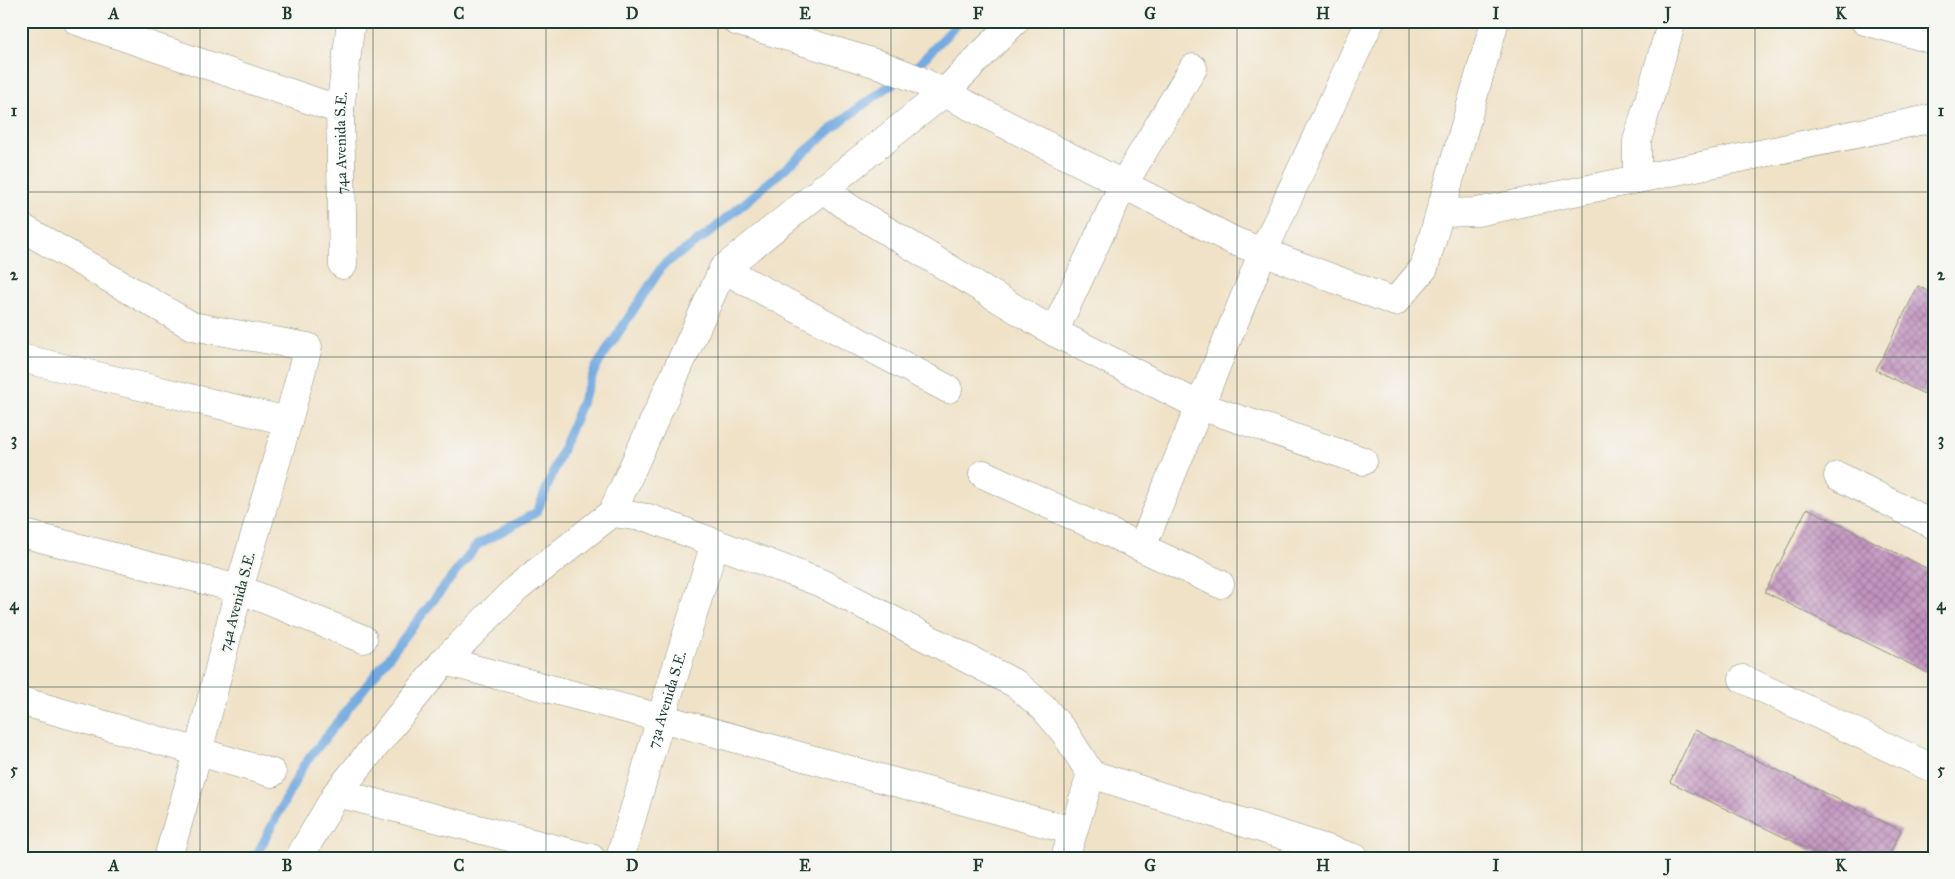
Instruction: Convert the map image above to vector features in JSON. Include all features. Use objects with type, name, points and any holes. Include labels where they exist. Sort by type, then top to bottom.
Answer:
[{"type":"street","points":[[77,21],[340,110]]},
{"type":"street","name":"74a Avenida S.E.","points":[[344,265],[340,110],[351,21]]},
{"type":"street","points":[[736,21],[881,65],[917,79],[1234,241],[1396,302],[1424,268],[1495,21]]},
{"type":"street","points":[[298,858],[337,793],[444,661],[517,588],[612,512],[723,269],[944,92],[1016,21]]},
{"type":"street","points":[[1142,546],[1263,252],[1370,21]]},
{"type":"street","points":[[1637,179],[1637,141],[1672,21]]},
{"type":"street","points":[[1865,21],[1934,40]]},
{"type":"street","points":[[1054,332],[1123,185],[1193,68]]},
{"type":"street","points":[[1440,213],[1477,212],[1934,118]]},
{"type":"street","points":[[822,188],[849,208],[1054,332],[1200,406],[1364,461]]},
{"type":"street","name":"74a Avenida S.E.","points":[[21,227],[192,326],[308,347],[239,589],[198,753],[168,858]]},
{"type":"street","points":[[723,269],[948,389]]},
{"type":"street","points":[[21,358],[288,421]]},
{"type":"street","points":[[983,474],[1142,546],[1220,584]]},
{"type":"street","points":[[1838,476],[1934,525]]},
{"type":"street","points":[[612,512],[649,518],[821,583],[1016,684],[1044,708],[1065,733],[1091,774],[1355,858]]},
{"type":"street","points":[[21,533],[239,589],[363,639]]},
{"type":"street","name":"73a Avenida S.E.","points":[[620,858],[660,718],[715,543]]},
{"type":"street","points":[[444,661],[1073,831]]},
{"type":"street","points":[[1743,679],[1934,769]]},
{"type":"street","points":[[21,701],[272,773]]},
{"type":"street","points":[[1065,858],[1091,774]]},
{"type":"street","points":[[337,793],[591,858]]},
{"type":"building","points":[[1918,286],[1934,294],[1934,399],[1876,370]]},
{"type":"building","points":[[1807,508],[1934,572],[1934,676],[1765,592]]},
{"type":"building","points":[[1695,730],[1901,830],[1888,858],[1827,858],[1670,782]]},
{"type":"waterway","points":[[255,858],[303,766],[477,545],[537,512],[596,367],[663,265],[708,234],[845,118],[917,66],[960,21]]}]
